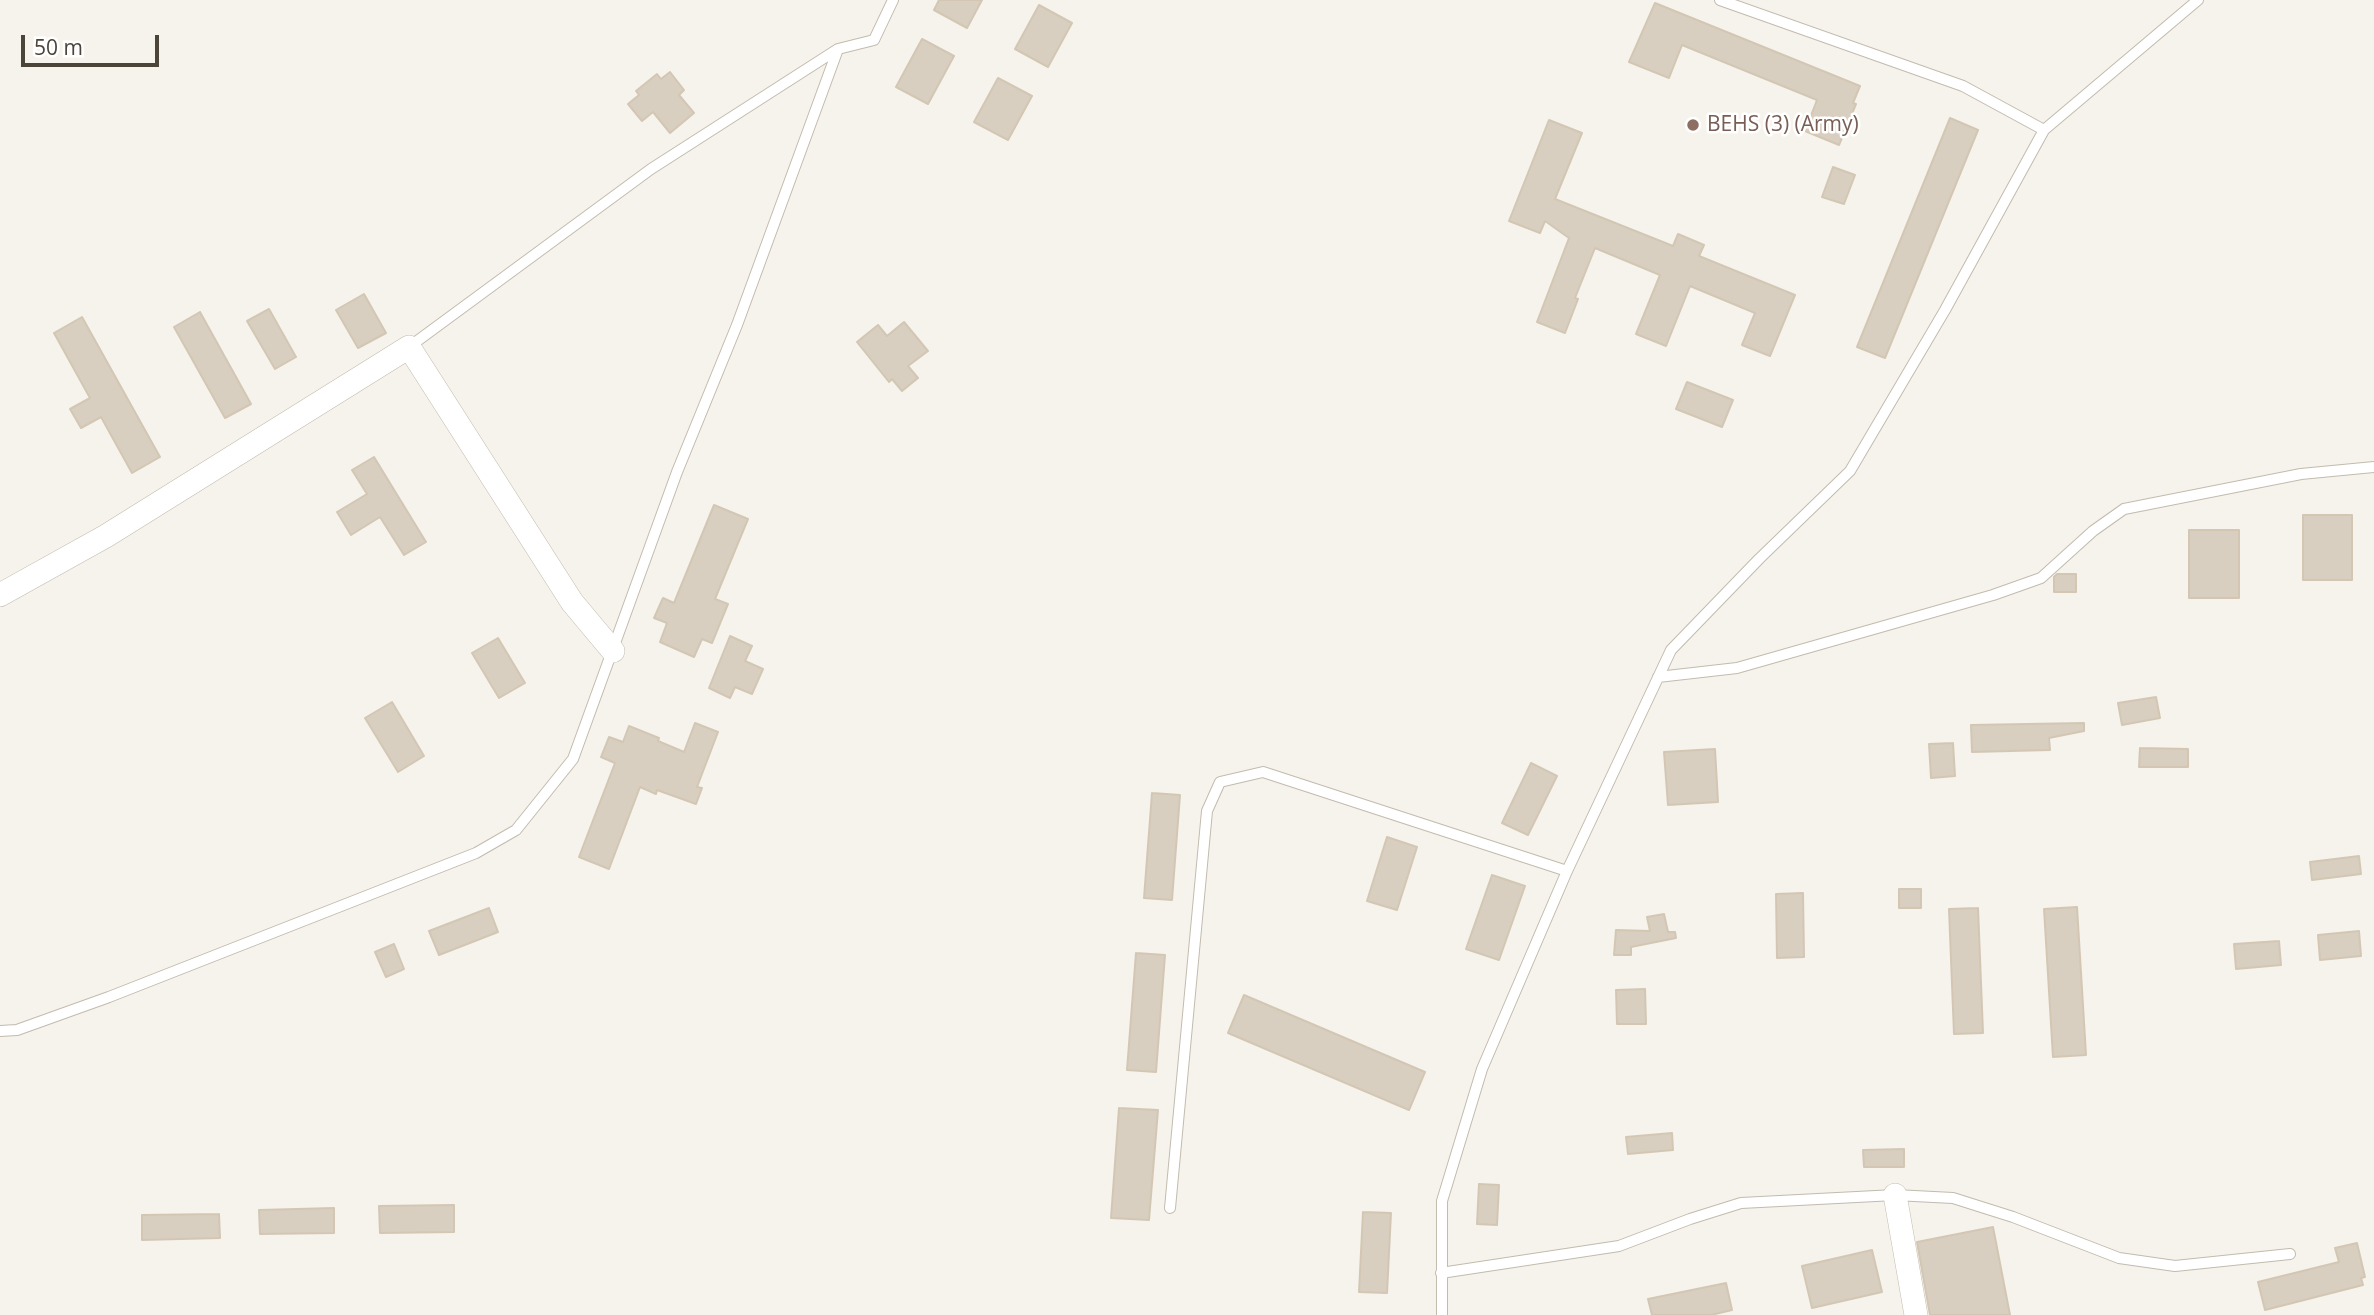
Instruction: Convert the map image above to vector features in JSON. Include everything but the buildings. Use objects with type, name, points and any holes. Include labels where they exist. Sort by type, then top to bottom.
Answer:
[{"type":"street","points":[[0,595],[106,536],[409,347],[572,602],[614,651]]},
{"type":"street","points":[[1895,1195],[1916,1315]]},
{"type":"lane","points":[[409,347],[651,169],[838,50],[874,40],[893,0]]},
{"type":"lane","points":[[1720,0],[1963,86],[2043,130]]},
{"type":"lane","points":[[1442,1315],[1442,1201],[1482,1069],[1567,871],[1671,649],[1850,471],[1945,310],[2043,130],[2198,0]]},
{"type":"lane","points":[[0,1031],[17,1030],[109,998],[476,853],[516,830],[573,759],[677,472],[737,326],[838,50]]},
{"type":"lane","points":[[1658,677],[1737,668],[1993,595],[2041,578],[2093,531],[2124,509],[2301,474],[2374,467]]},
{"type":"lane","points":[[1170,1208],[1207,811],[1220,782],[1263,772],[1567,871]]},
{"type":"lane","points":[[1441,1273],[1619,1246],[1741,1203],[1895,1195],[1953,1198],[2130,1260],[2175,1266],[2290,1254]]},
{"type":"place","name":"BEHS (3) (Army)","points":[[1693,125]]}]
